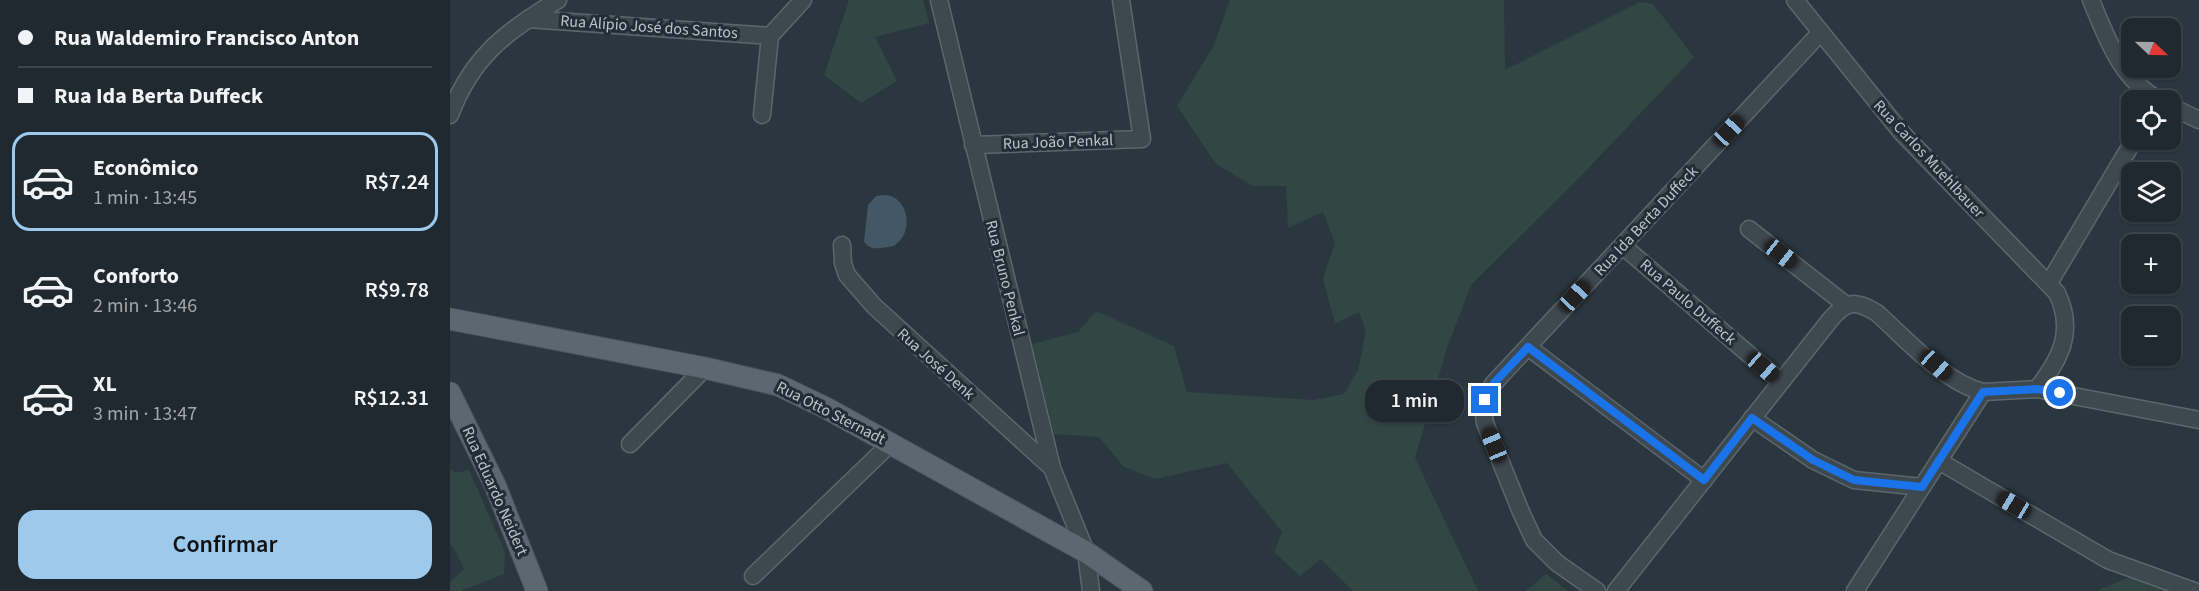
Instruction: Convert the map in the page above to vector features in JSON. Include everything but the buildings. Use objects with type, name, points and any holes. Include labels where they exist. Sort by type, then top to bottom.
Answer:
[{"type":"main road","name":"Rua Otto Sternadt","points":[[450,319],[705,368],[778,385],[891,443],[1086,552],[1142,591]]},
{"type":"main road","name":"Rua Eduardo Neidert","points":[[450,393],[495,485],[537,591]]},
{"type":"street","points":[[450,115],[462,86],[473,68],[499,41],[558,0]]},
{"type":"street","points":[[762,115],[770,36],[803,0]]},
{"type":"street","name":"Rua Bruno Penkal","points":[[939,0],[1052,468],[1086,552],[1091,591]]},
{"type":"street","name":"Rua João Penkal","points":[[973,145],[1142,139],[1121,0]]},
{"type":"street","name":"Rua Carlos Muehlbauer","points":[[1795,0],[1902,133],[2049,283],[2066,315],[2065,330],[2057,360],[2037,389]]},
{"type":"street","points":[[2091,0],[2116,57],[2135,83],[2144,90]]},
{"type":"street","name":"Rua Alípio José dos Santos","points":[[528,19],[770,36]]},
{"type":"street","name":"Rua Ida Berta Duffeck","points":[[1597,591],[1557,563],[1534,540],[1485,423],[1483,411],[1489,390],[1821,32]]},
{"type":"street","points":[[2181,111],[2199,120]]},
{"type":"street","points":[[2049,283],[2128,150]]},
{"type":"street","points":[[1749,229],[1845,305]]},
{"type":"street","name":"Rua José Denk","points":[[842,245],[843,263],[847,275],[874,306],[1052,468]]},
{"type":"street","name":"Rua Paulo Duffeck","points":[[1623,246],[1781,382]]},
{"type":"street","points":[[1616,591],[1830,320],[1845,305],[1855,303],[1866,306],[1877,313],[1951,378],[1970,389],[1983,392],[2037,389],[2199,420]]},
{"type":"street","points":[[1528,347],[1704,480]]},
{"type":"street","points":[[630,444],[705,368]]},
{"type":"street","points":[[1855,591],[1983,392]]},
{"type":"street","points":[[1752,418],[1813,460],[1854,480],[1922,487]]},
{"type":"street","points":[[753,576],[891,443]]},
{"type":"street","points":[[1939,461],[2108,560],[2194,591]]},
{"type":"green space","points":[[849,0],[923,0],[929,23],[875,37],[897,81],[861,103],[824,75]]},
{"type":"green space","points":[[1230,0],[1504,0],[1505,70],[1640,2],[1653,4],[1694,57],[1579,178],[1471,285],[1447,348],[1415,458],[1478,591],[1353,591],[1321,559],[1300,576],[1274,552],[1282,532],[1227,463],[1155,479],[1124,467],[1099,437],[1054,434],[1032,344],[1078,332],[1096,311],[1174,346],[1187,392],[1314,400],[1344,394],[1358,370],[1366,331],[1359,312],[1335,324],[1323,278],[1335,243],[1323,212],[1288,228],[1286,186],[1253,186],[1216,164],[1177,106],[1214,45]]},
{"type":"green space","points":[[450,469],[455,473],[469,470],[505,552],[504,574],[461,591],[450,591],[450,582],[464,569],[450,544]]},
{"type":"green space","points":[[2140,572],[2194,591],[2097,591]]},
{"type":"green space","points":[[1546,574],[1568,591],[1526,591]]},
{"type":"water","points":[[885,195],[899,201],[904,208],[907,224],[901,239],[895,245],[874,248],[864,242],[868,205],[876,196]]},
{"type":"route","points":[[1485,400],[1494,383],[1528,347],[1704,480],[1752,418],[1813,460],[1854,480],[1922,487],[1983,392],[2037,389],[2060,393]]}]
